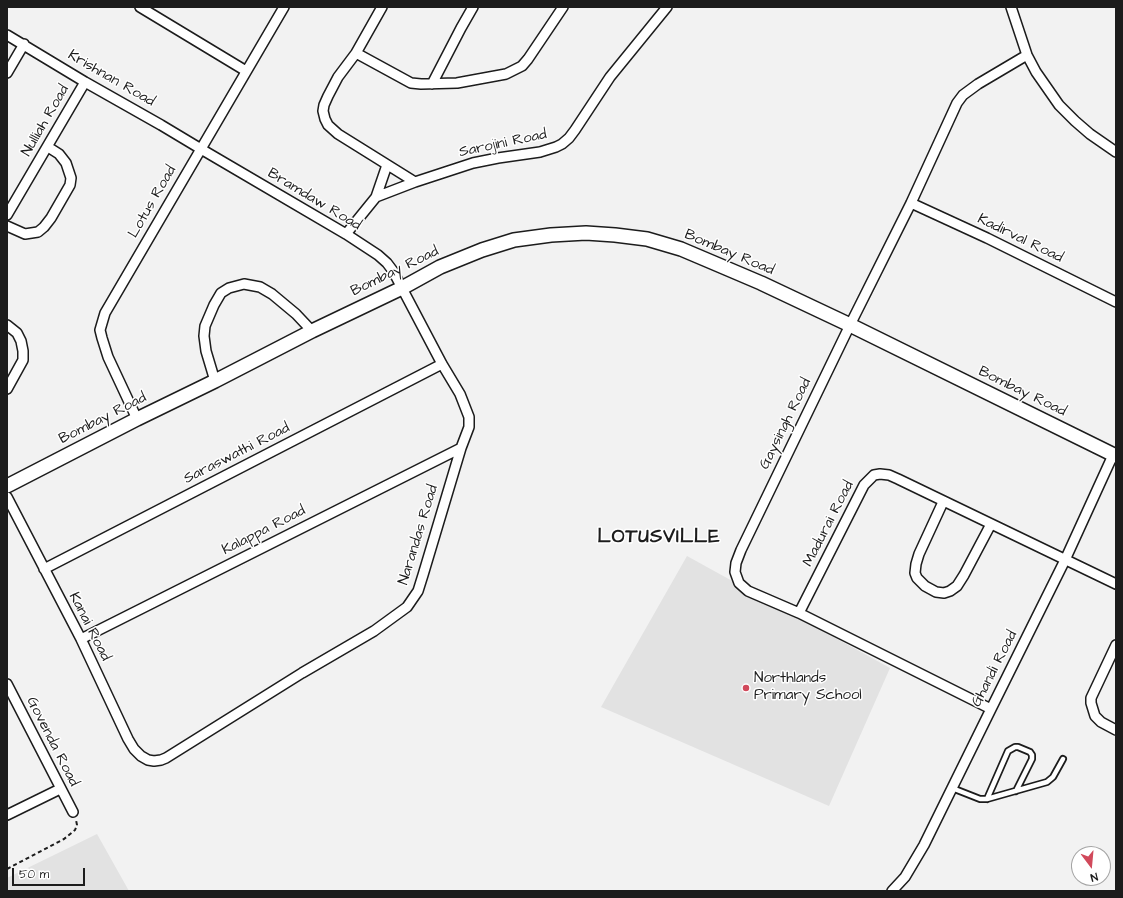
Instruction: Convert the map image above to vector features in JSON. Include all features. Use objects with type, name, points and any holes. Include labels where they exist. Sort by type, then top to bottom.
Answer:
[{"type":"street","points":[[140,7],[246,72]]},
{"type":"street","name":"Lotus Road","points":[[137,419],[108,357],[102,338],[100,330],[105,313],[284,7]]},
{"type":"street","points":[[382,7],[356,53],[338,77],[324,105],[323,111],[328,125],[338,134],[415,182]]},
{"type":"street","points":[[432,84],[461,28],[474,7]]},
{"type":"street","points":[[356,53],[411,83],[432,84],[457,82],[506,74],[518,69],[528,59],[563,7]]},
{"type":"street","name":"Sarojini Road","points":[[346,234],[376,197],[415,182],[473,163],[540,152],[562,144],[575,130],[610,77],[667,7]]},
{"type":"street","points":[[1011,7],[1027,55],[1036,72],[1060,105],[1080,125],[1116,152]]},
{"type":"street","name":"Krishnan Road","points":[[7,34],[85,82],[200,149]]},
{"type":"street","points":[[7,73],[24,44]]},
{"type":"street","name":"Gaysingh Road","points":[[990,709],[799,613],[748,591],[739,583],[736,577],[736,563],[850,325],[911,203],[957,104],[963,95],[978,84],[1027,55]]},
{"type":"street","name":"Nulliah Road","points":[[7,215],[85,82]]},
{"type":"street","points":[[7,226],[25,234],[38,232],[51,218],[70,185],[71,178],[66,162],[59,154],[48,146]]},
{"type":"street","name":"Bramdaw Road","points":[[200,149],[346,234],[378,255],[387,263],[402,288]]},
{"type":"street","points":[[376,197],[387,165]]},
{"type":"street","name":"Kadirval Road","points":[[911,203],[987,238],[1116,302]]},
{"type":"street","name":"Bombay Road","points":[[7,486],[137,419],[312,331],[402,288],[447,264],[482,250],[514,240],[551,235],[586,233],[647,239],[681,249],[761,283],[850,325],[1114,455]]},
{"type":"street","points":[[215,381],[206,351],[204,336],[205,326],[214,304],[229,288],[244,284],[260,287],[272,294],[296,314],[312,331]]},
{"type":"street","name":"Narandas Road","points":[[154,761],[166,758],[374,631],[407,607],[418,591],[469,426],[469,417],[460,394],[442,364],[402,288]]},
{"type":"street","points":[[7,325],[17,333],[22,341],[23,351],[22,360],[7,388]]},
{"type":"street","name":"Saraswathi Road","points":[[44,569],[442,364]]},
{"type":"street","name":"Kalappa Road","points":[[81,639],[461,448]]},
{"type":"street","name":"Ghandi Road","points":[[892,891],[912,867],[924,845],[990,709],[1066,560],[1114,455]]},
{"type":"street","name":"Madurai Road","points":[[799,613],[864,485],[874,475],[880,474],[889,475],[1116,584]]},
{"type":"street","name":"Kanai Road","points":[[7,497],[81,639],[128,739],[134,749],[141,756],[148,760],[154,761]]},
{"type":"street","points":[[944,502],[919,554],[916,564],[917,578],[925,586],[936,592],[944,593],[957,586],[990,524]]},
{"type":"street","points":[[1116,646],[1091,698],[1091,703],[1095,716],[1101,722],[1116,730]]},
{"type":"street","name":"Govenda Road","points":[[7,684],[73,812]]},
{"type":"street","points":[[7,815],[60,788]]},
{"type":"lane","points":[[987,799],[1008,751],[1018,747],[1030,752],[1032,759],[1016,791]]},
{"type":"lane","points":[[952,788],[980,799],[987,799],[1043,784],[1050,780],[1063,759]]},
{"type":"path","points":[[7,869],[70,835],[75,830],[77,825],[73,812]]},
{"type":"shaded area","name":"Northlands Primary School","points":[[687,556],[890,668],[829,806],[601,707]]},
{"type":"shaded area","points":[[97,834],[129,891],[7,891],[7,878]]},
{"type":"place","name":"Northlands Primary School","points":[[746,688]]},
{"type":"district","name":"LOTUSVILLE","points":[[659,538]]}]
